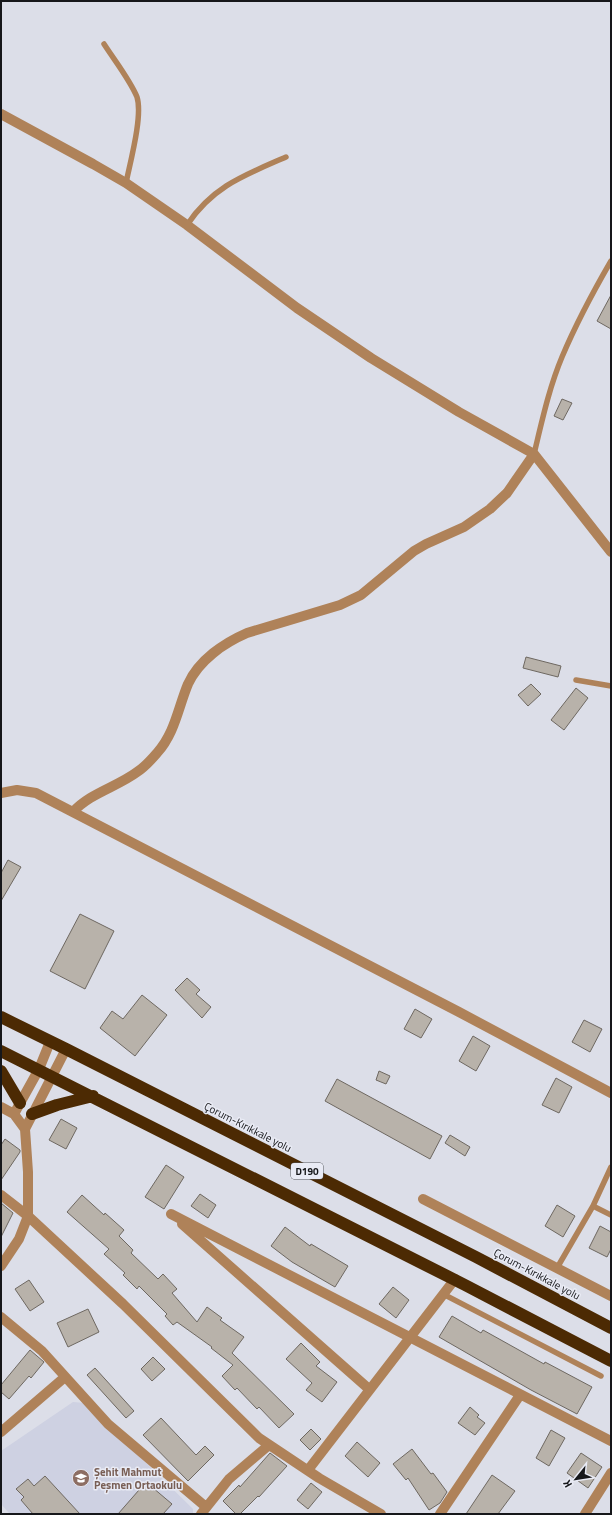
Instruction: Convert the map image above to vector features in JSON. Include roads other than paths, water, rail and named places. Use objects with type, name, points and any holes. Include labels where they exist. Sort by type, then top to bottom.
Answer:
[{"type":"highway","name":"Çorum-Kırıkkale yolu","points":[[1,1017],[476,1257],[611,1328]]},
{"type":"highway","name":"D190","points":[[1,1051],[455,1279],[611,1361]]},
{"type":"highway","points":[[1,1071],[20,1103]]},
{"type":"highway","points":[[32,1114],[57,1105],[93,1096]]},
{"type":"street","points":[[1,114],[126,183],[187,225],[297,308],[371,358],[458,412],[534,454],[611,552]]},
{"type":"street","points":[[73,812],[82,803],[137,772],[158,752],[174,726],[189,683],[201,665],[217,650],[247,633],[340,605],[361,595],[414,551],[464,527],[490,509],[506,493],[534,454]]},
{"type":"street","points":[[1,793],[17,790],[32,792],[73,812],[459,1012],[611,1093]]},
{"type":"street","points":[[14,1114],[38,1069],[50,1042]]},
{"type":"street","points":[[1,1266],[19,1239],[28,1216],[28,1172],[25,1129],[66,1049]]},
{"type":"street","points":[[1,1107],[14,1114],[25,1129]]},
{"type":"street","points":[[1,1195],[28,1216],[123,1304],[259,1438],[308,1470],[381,1514]]},
{"type":"street","points":[[423,1200],[611,1296]]},
{"type":"street","points":[[369,1389],[171,1214],[611,1441]]},
{"type":"street","points":[[308,1470],[455,1279]]},
{"type":"street","points":[[1,1317],[42,1351],[108,1424],[203,1510],[229,1479],[269,1445]]},
{"type":"street","points":[[1,1432],[65,1376]]},
{"type":"street","points":[[440,1514],[520,1395]]},
{"type":"street","points":[[585,1514],[611,1473]]},
{"type":"lane","points":[[104,44],[133,90],[139,108],[126,183]]},
{"type":"lane","points":[[187,225],[200,208],[218,191],[242,176],[286,157]]},
{"type":"lane","points":[[534,454],[543,415],[562,357],[588,302],[611,261]]},
{"type":"lane","points":[[576,680],[611,686]]},
{"type":"lane","points":[[557,1268],[593,1206],[611,1167]]},
{"type":"lane","points":[[593,1206],[611,1215]]},
{"type":"lane","points":[[444,1294],[601,1376]]},
{"type":"place","name":"Şehit Mahmut Peşmen Ortaokulu","points":[[81,1478]]}]
